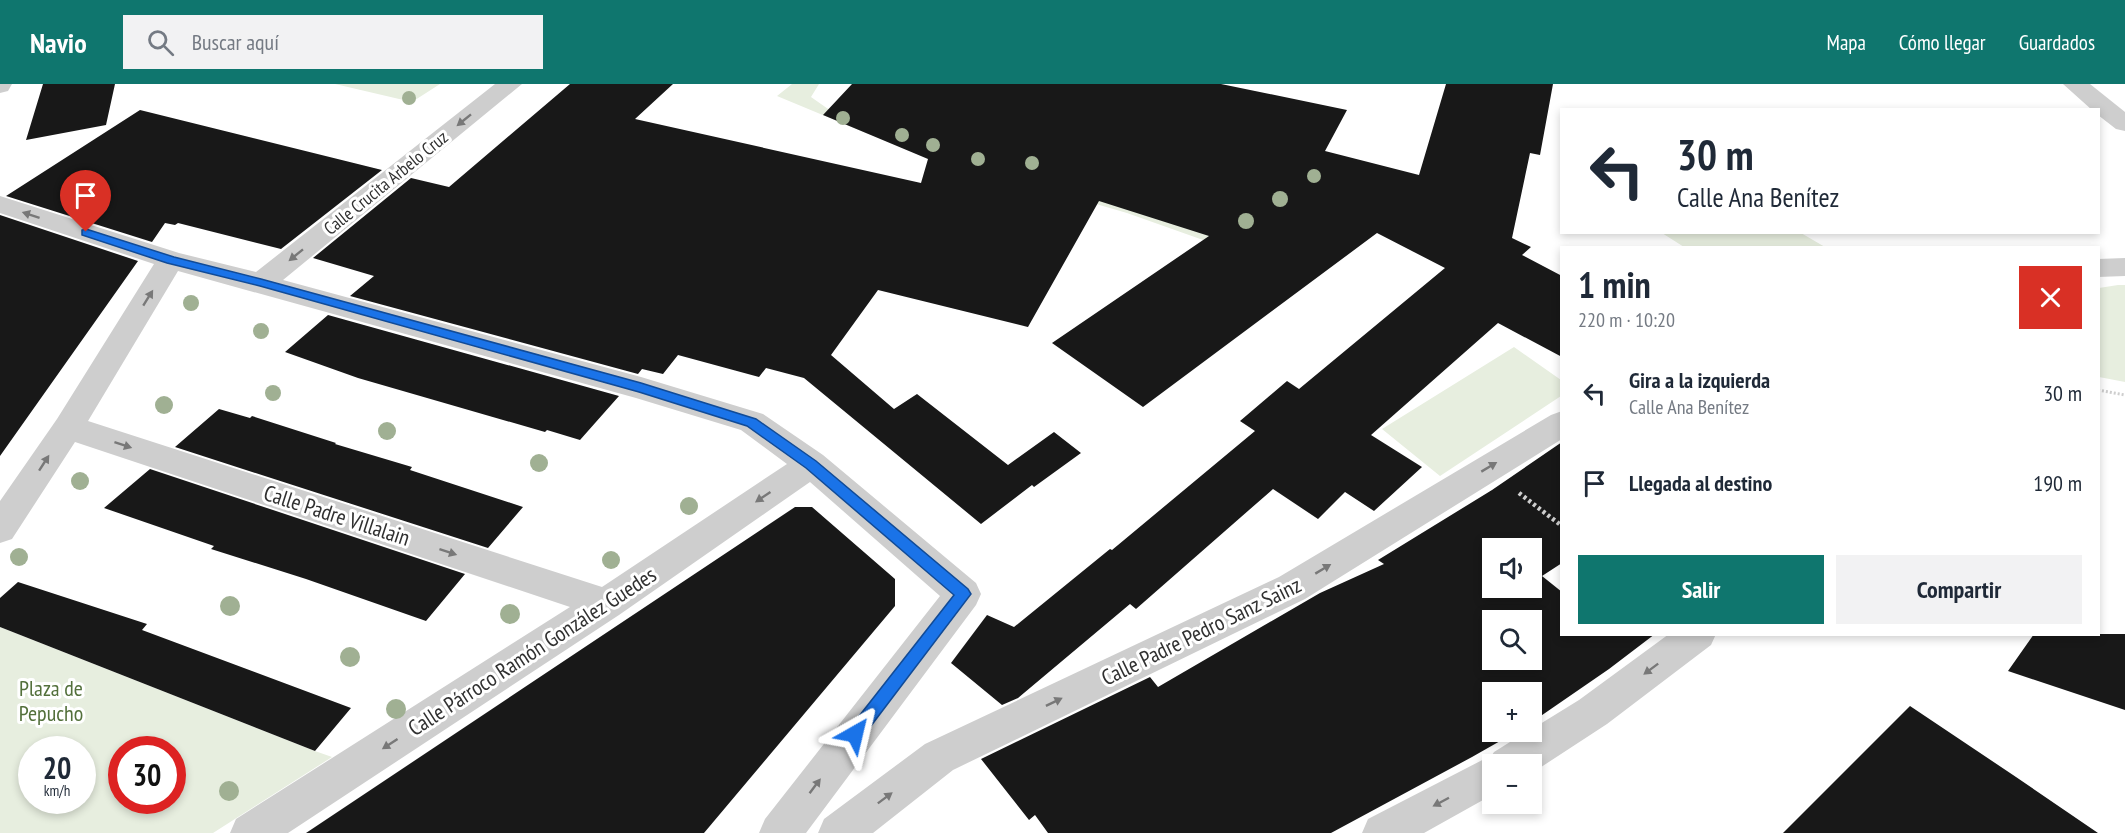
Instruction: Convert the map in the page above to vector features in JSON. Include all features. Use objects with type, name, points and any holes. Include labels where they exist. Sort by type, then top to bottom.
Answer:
[{"type":"street","name":"Calle Crucita Arbelo Cruz","points":[[261,283],[510,84]]},
{"type":"street","points":[[2075,84],[2125,124]]},
{"type":"street","points":[[0,204],[171,260],[641,388],[752,422],[811,464],[963,594],[780,833]]},
{"type":"street","points":[[0,529],[13,493],[68,427],[171,260]]},
{"type":"street","points":[[2100,268],[2125,267]]},
{"type":"street","name":"Calle Padre Pedro Sanz Sainz","points":[[838,833],[939,757],[1292,588],[1560,424]]},
{"type":"street","name":"Calle Padre Villalain","points":[[68,427],[606,604]]},
{"type":"street","name":"Calle Párroco Ramón González Guedes","points":[[251,833],[606,604],[811,464]]},
{"type":"street","points":[[1526,754],[1593,712],[1695,636]]},
{"type":"street","points":[[1383,833],[1482,779]]},
{"type":"path","points":[[2100,390],[2125,395]]},
{"type":"path","points":[[1488,468],[1560,524]]},
{"type":"green space","points":[[335,84],[440,84],[412,102]]},
{"type":"green space","points":[[792,84],[819,84],[811,97],[831,111],[1215,237],[1220,246],[1127,213],[934,157],[866,133],[777,96]]},
{"type":"green space","points":[[1664,234],[1803,234],[1823,246],[1682,246]]},
{"type":"green space","points":[[2125,285],[2125,382],[2100,377],[2100,288]]},
{"type":"green space","points":[[1514,347],[1560,379],[1560,397],[1440,476],[1382,429]]},
{"type":"green space","name":"Plaza de Pepucho","points":[[0,627],[332,757],[213,833],[0,833]]},
{"type":"building","points":[[43,84],[115,84],[106,125],[26,140]]},
{"type":"building","points":[[570,84],[673,84],[635,119],[921,183],[928,159],[823,115],[852,84],[1221,84],[1347,110],[1325,151],[1419,175],[1446,84],[1553,84],[1540,155],[1530,153],[1512,238],[1531,247],[1522,255],[1560,275],[1560,356],[1498,323],[1371,435],[1422,467],[1374,511],[1345,492],[1318,519],[1273,489],[1136,609],[1130,604],[1018,698],[1002,705],[951,663],[987,615],[1014,627],[1110,549],[1112,550],[1255,431],[1240,421],[1287,381],[1299,389],[1445,268],[1377,233],[1143,407],[1052,343],[1209,236],[1099,201],[1028,327],[878,290],[831,355],[894,409],[917,394],[1008,465],[1054,432],[1081,453],[1034,487],[1032,485],[981,524],[804,378],[766,368],[759,377],[678,355],[663,374],[642,369],[638,374],[350,296],[374,276],[313,258],[411,178],[449,187]]},
{"type":"building","points":[[140,110],[382,170],[281,249],[178,223],[175,225],[165,223],[152,242],[6,196]]},
{"type":"building","points":[[0,215],[138,261],[0,456]]},
{"type":"building","points":[[328,315],[619,396],[580,440],[358,378],[285,352]]},
{"type":"building","points":[[219,409],[250,418],[252,416],[412,467],[410,470],[523,507],[488,548],[175,447]]},
{"type":"building","points":[[1560,443],[1560,564],[1542,576],[1560,590],[1560,636],[1652,636],[1542,715],[1542,682],[1482,682],[1482,742],[1498,742],[1331,833],[1048,833],[1035,815],[1029,820],[981,759],[1150,677],[1158,687],[1320,593],[1384,564],[1378,560],[1492,490]]},
{"type":"building","points":[[150,469],[465,574],[426,621],[211,549],[214,546],[104,508]]},
{"type":"building","points":[[795,507],[812,507],[895,579],[895,606],[704,833],[306,833]]},
{"type":"building","points":[[18,582],[147,624],[142,630],[351,708],[315,751],[0,627],[0,598]]},
{"type":"building","points":[[2125,634],[2125,710],[2008,671],[2033,636]]},
{"type":"building","points":[[1910,706],[2016,777],[2098,833],[1783,833]]},
{"type":"route","points":[[86,232],[171,260],[641,388],[752,422],[811,464],[963,594],[855,734]]}]
